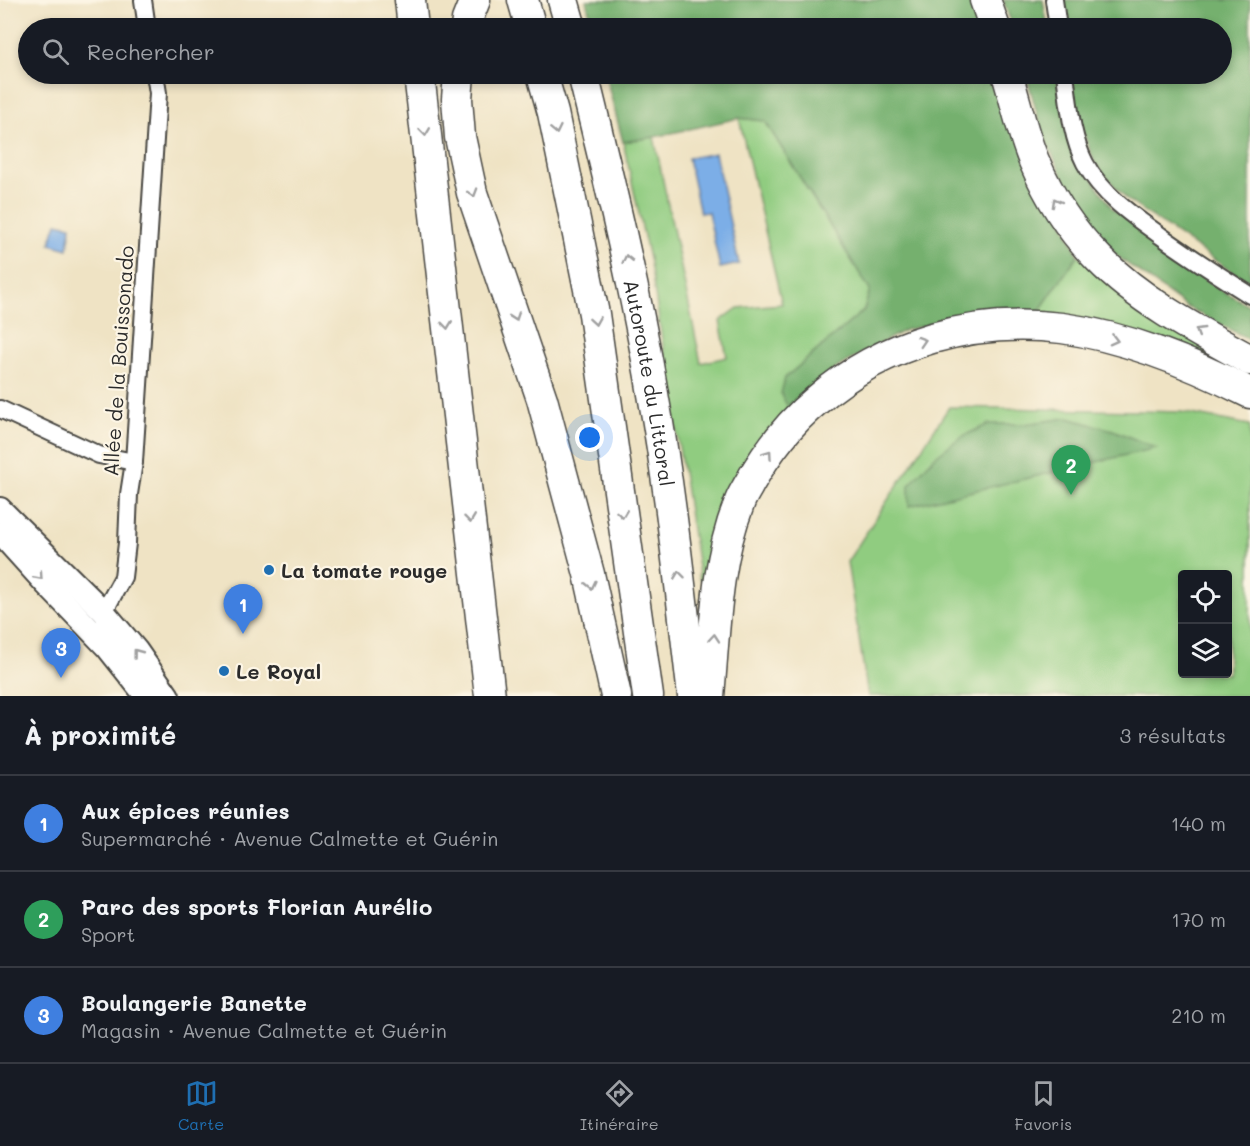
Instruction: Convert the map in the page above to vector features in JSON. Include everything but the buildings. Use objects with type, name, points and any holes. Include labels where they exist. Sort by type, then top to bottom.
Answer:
[{"type":"highway","points":[[410,0],[412,18]]},
{"type":"highway","points":[[468,18],[475,0]]},
{"type":"highway","points":[[523,0],[528,18]]},
{"type":"highway","points":[[563,0],[568,18]]},
{"type":"highway","points":[[985,0],[991,18]]},
{"type":"highway","points":[[419,84],[490,696]]},
{"type":"highway","points":[[458,84],[460,138],[472,192],[542,399],[589,574],[616,696]]},
{"type":"highway","points":[[545,84],[573,205],[594,314],[648,696]]},
{"type":"highway","name":"Autoroute du Littoral","points":[[585,84],[631,279],[653,394],[671,506],[693,696]]},
{"type":"highway","points":[[1010,84],[1034,160],[1062,213],[1081,240],[1113,272],[1155,304],[1250,360]]},
{"type":"highway","points":[[709,696],[721,570],[739,502],[779,438],[804,411],[834,385],[867,364],[900,348],[964,330],[998,326],[1062,328],[1132,344],[1162,354],[1213,374],[1250,393]]},
{"type":"main road","points":[[0,509],[104,612],[136,651],[168,696]]},
{"type":"main road","points":[[0,533],[46,585],[107,647],[146,696]]},
{"type":"street","points":[[143,0],[146,18]]},
{"type":"street","points":[[1054,0],[1057,18]]},
{"type":"street","name":"Allée de la Bouissonado","points":[[104,612],[123,577],[127,543],[158,93],[157,84]]},
{"type":"street","points":[[1066,84],[1074,137],[1085,164],[1105,190],[1133,216],[1206,268],[1250,295]]},
{"type":"street","points":[[0,409],[99,455],[134,462]]},
{"type":"street","points":[[104,612],[107,647]]},
{"type":"green space","points":[[586,0],[969,0],[976,18],[590,18]]},
{"type":"green space","points":[[1003,0],[1043,0],[1046,18],[1009,18]]},
{"type":"green space","points":[[1059,0],[1250,0],[1250,282],[1126,199],[1095,164],[1080,124],[1072,84],[1232,84],[1232,18],[1062,18]]},
{"type":"green space","points":[[608,84],[1000,84],[1078,255],[1037,314],[970,316],[905,330],[838,367],[789,409],[781,394],[785,378],[864,310],[870,290],[765,121],[739,118],[623,142]]},
{"type":"green space","points":[[1029,84],[1058,84],[1069,143],[1112,208],[1216,287],[1250,306],[1250,340],[1187,307],[1117,256],[1074,201],[1043,135]]},
{"type":"green space","points":[[739,118],[765,121],[870,290],[864,310],[785,378],[789,409],[704,581],[700,580],[650,263],[623,142],[654,137],[701,363],[727,357],[720,321],[738,308],[782,304]]},
{"type":"green space","points":[[1078,255],[1250,372],[1250,379],[1037,314]]},
{"type":"green space","points":[[949,407],[1181,412],[1249,425],[1250,696],[868,696],[847,562]]},
{"type":"green space","points":[[1067,418],[1113,430],[1156,448],[909,506],[909,485],[933,458],[961,437],[989,424],[1024,424]]},
{"type":"water","points":[[715,153],[739,264],[720,268],[708,212],[700,213],[688,158]]},
{"type":"water","points":[[57,223],[71,226],[68,249],[50,244]]},
{"type":"place","name":"Parc des sports Florian Aurélio","points":[[1071,495]]},
{"type":"place","name":"La tomate rouge","points":[[269,570]]},
{"type":"place","name":"Aux épices réunies","points":[[243,634]]},
{"type":"place","name":"Le Royal","points":[[224,671]]},
{"type":"place","name":"Boulangerie Banette","points":[[61,678]]}]
